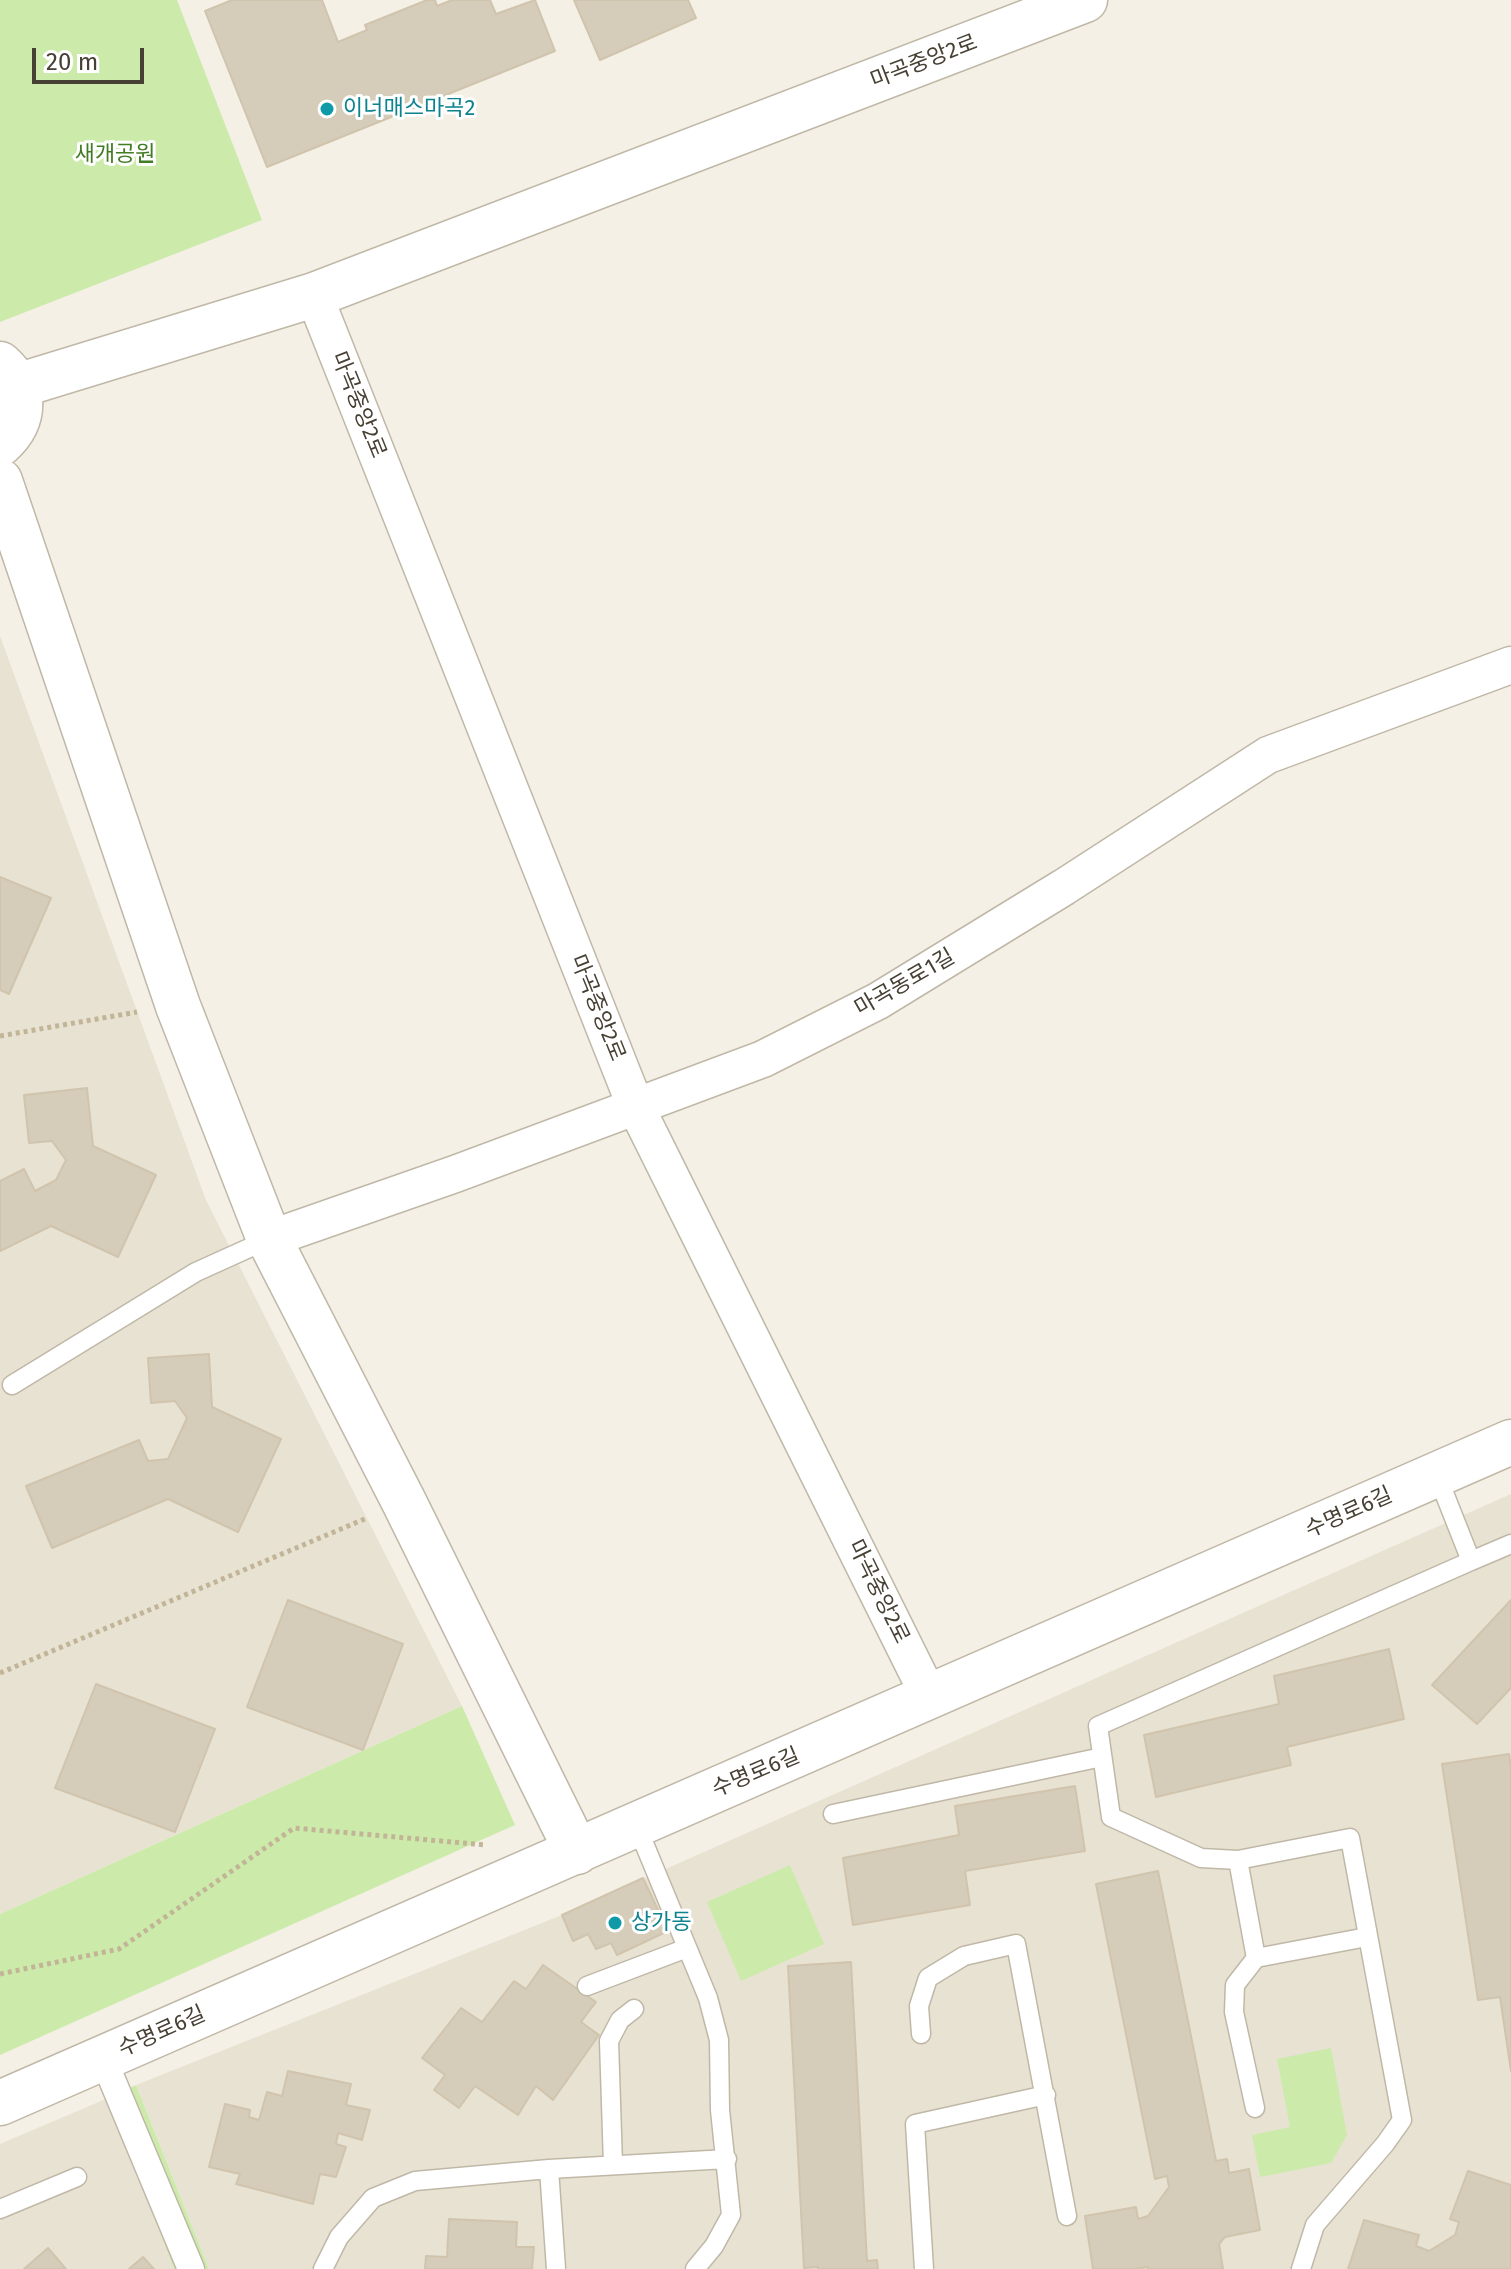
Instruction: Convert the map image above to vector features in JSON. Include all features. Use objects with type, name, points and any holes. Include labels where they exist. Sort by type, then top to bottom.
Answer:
[{"type":"street","name":"마곡중앙2로","points":[[8,375],[314,295],[1085,0]]},
{"type":"street","name":"마곡중앙2로","points":[[314,295],[635,1105],[930,1698]]},
{"type":"street","points":[[0,444],[14,429],[19,417],[21,397],[8,375]]},
{"type":"street","points":[[0,481],[178,1006],[269,1239],[404,1502],[577,1852]]},
{"type":"street","name":"마곡동로1길","points":[[269,1239],[455,1174],[763,1059],[878,1001],[1064,887],[1268,755],[1511,665]]},
{"type":"street","name":"수명로6길","points":[[0,2103],[1511,1442]]},
{"type":"street","points":[[103,2058],[191,2269]]},
{"type":"lane","points":[[12,1385],[196,1272],[269,1239]]},
{"type":"lane","points":[[1437,1475],[1471,1561]]},
{"type":"lane","points":[[1301,2269],[1315,2225],[1402,2120],[1350,1838],[1238,1860],[1201,1858],[1111,1817],[1098,1726],[1511,1544]]},
{"type":"lane","points":[[833,1814],[1102,1757]]},
{"type":"lane","points":[[636,1824],[708,1998],[719,2040],[720,2110],[731,2215],[714,2246],[695,2269]]},
{"type":"lane","points":[[1238,1860],[1256,1958]]},
{"type":"lane","points":[[1255,2108],[1234,2012],[1235,1985],[1256,1958],[1367,1937]]},
{"type":"lane","points":[[921,2034],[919,2006],[928,1978],[964,1956],[1016,1944],[1067,2216]]},
{"type":"lane","points":[[587,1986],[687,1948]]},
{"type":"lane","points":[[613,2165],[609,2041],[620,2020],[634,2009]]},
{"type":"lane","points":[[924,2269],[915,2124],[1046,2095]]},
{"type":"lane","points":[[323,2269],[339,2237],[373,2198],[415,2181],[549,2169],[727,2159]]},
{"type":"lane","points":[[549,2169],[556,2269]]},
{"type":"lane","points":[[0,2209],[77,2177]]},
{"type":"path","points":[[0,1036],[178,1006]]},
{"type":"path","points":[[0,1673],[404,1502]]},
{"type":"path","points":[[0,1974],[119,1949],[294,1828],[498,1846]]},
{"type":"shaded area","points":[[0,636],[206,1200],[462,1706],[0,1914]]},
{"type":"shaded area","points":[[1511,1494],[1511,2269],[209,2269],[136,2085],[562,1915]]},
{"type":"shaded area","points":[[108,2098],[174,2269],[0,2269],[0,2144]]},
{"type":"green space","name":"새개공원","points":[[0,0],[177,0],[262,220],[0,322]]},
{"type":"green space","points":[[462,1706],[515,1825],[0,2055],[0,1914]]},
{"type":"green space","points":[[790,1865],[824,1944],[741,1981],[707,1902]]},
{"type":"green space","points":[[1331,2048],[1347,2135],[1331,2163],[1260,2177],[1252,2135],[1290,2127],[1277,2059]]},
{"type":"green space","points":[[136,2085],[209,2269],[174,2269],[108,2098]]},
{"type":"building","name":"이너매스마곡2","points":[[232,0],[322,0],[338,42],[367,30],[365,25],[427,0],[435,0],[437,6],[452,0],[490,0],[496,14],[535,0],[555,51],[267,167],[205,11]]},
{"type":"building","points":[[574,0],[688,0],[696,18],[600,60]]},
{"type":"building","points":[[0,877],[51,898],[9,994],[0,990]]},
{"type":"building","points":[[87,1088],[93,1146],[156,1175],[118,1257],[51,1226],[0,1251],[0,1181],[24,1169],[35,1191],[56,1180],[66,1160],[52,1141],[29,1143],[24,1095]]},
{"type":"building","points":[[209,1354],[212,1407],[281,1439],[238,1532],[168,1499],[52,1548],[26,1486],[139,1440],[148,1461],[168,1459],[187,1418],[175,1401],[151,1403],[148,1358]]},
{"type":"building","points":[[288,1600],[403,1644],[363,1750],[247,1707]]},
{"type":"building","points":[[1511,1600],[1511,1688],[1477,1724],[1432,1685]]},
{"type":"building","points":[[1389,1649],[1404,1719],[1287,1747],[1291,1765],[1156,1797],[1144,1735],[1279,1704],[1274,1676]]},
{"type":"building","points":[[96,1684],[215,1729],[175,1832],[55,1788]]},
{"type":"building","points":[[1509,1754],[1511,2071],[1500,1997],[1478,2000],[1442,1764]]},
{"type":"building","points":[[1075,1786],[1085,1851],[965,1871],[970,1905],[853,1925],[843,1858],[959,1835],[955,1806]]},
{"type":"building","points":[[1158,1871],[1216,2161],[1227,2159],[1229,2173],[1249,2169],[1260,2230],[1225,2237],[1219,2244],[1223,2269],[1093,2269],[1085,2216],[1136,2207],[1138,2219],[1148,2216],[1169,2187],[1167,2176],[1155,2179],[1096,1884]]},
{"type":"building","name":"상가동","points":[[643,1878],[668,1931],[617,1955],[611,1943],[596,1949],[588,1934],[573,1941],[562,1915]]},
{"type":"building","points":[[851,1962],[867,2261],[877,2260],[878,2269],[804,2268],[788,1966]]},
{"type":"building","points":[[543,1965],[596,2002],[581,2022],[599,2035],[553,2100],[536,2086],[518,2115],[475,2086],[459,2108],[434,2090],[445,2075],[422,2058],[461,2008],[482,2022],[514,1981],[526,1989]]},
{"type":"building","points":[[288,2071],[351,2084],[346,2105],[370,2110],[362,2140],[338,2133],[336,2144],[346,2147],[336,2177],[320,2174],[313,2204],[236,2184],[240,2174],[209,2167],[225,2104],[250,2110],[249,2117],[259,2120],[267,2092],[282,2096]]},
{"type":"building","points":[[1468,2171],[1511,2185],[1511,2269],[1348,2269],[1364,2220],[1419,2235],[1416,2246],[1429,2251],[1455,2235],[1459,2222],[1450,2219]]},
{"type":"building","points":[[449,2219],[517,2222],[516,2247],[534,2247],[532,2269],[425,2269],[426,2256],[447,2257]]},
{"type":"building","points":[[48,2248],[66,2269],[24,2269]]},
{"type":"building","points":[[143,2257],[154,2269],[129,2269]]},
{"type":"place","name":"이너매스마곡2","points":[[327,109]]},
{"type":"place","name":"상가동","points":[[615,1923]]}]
